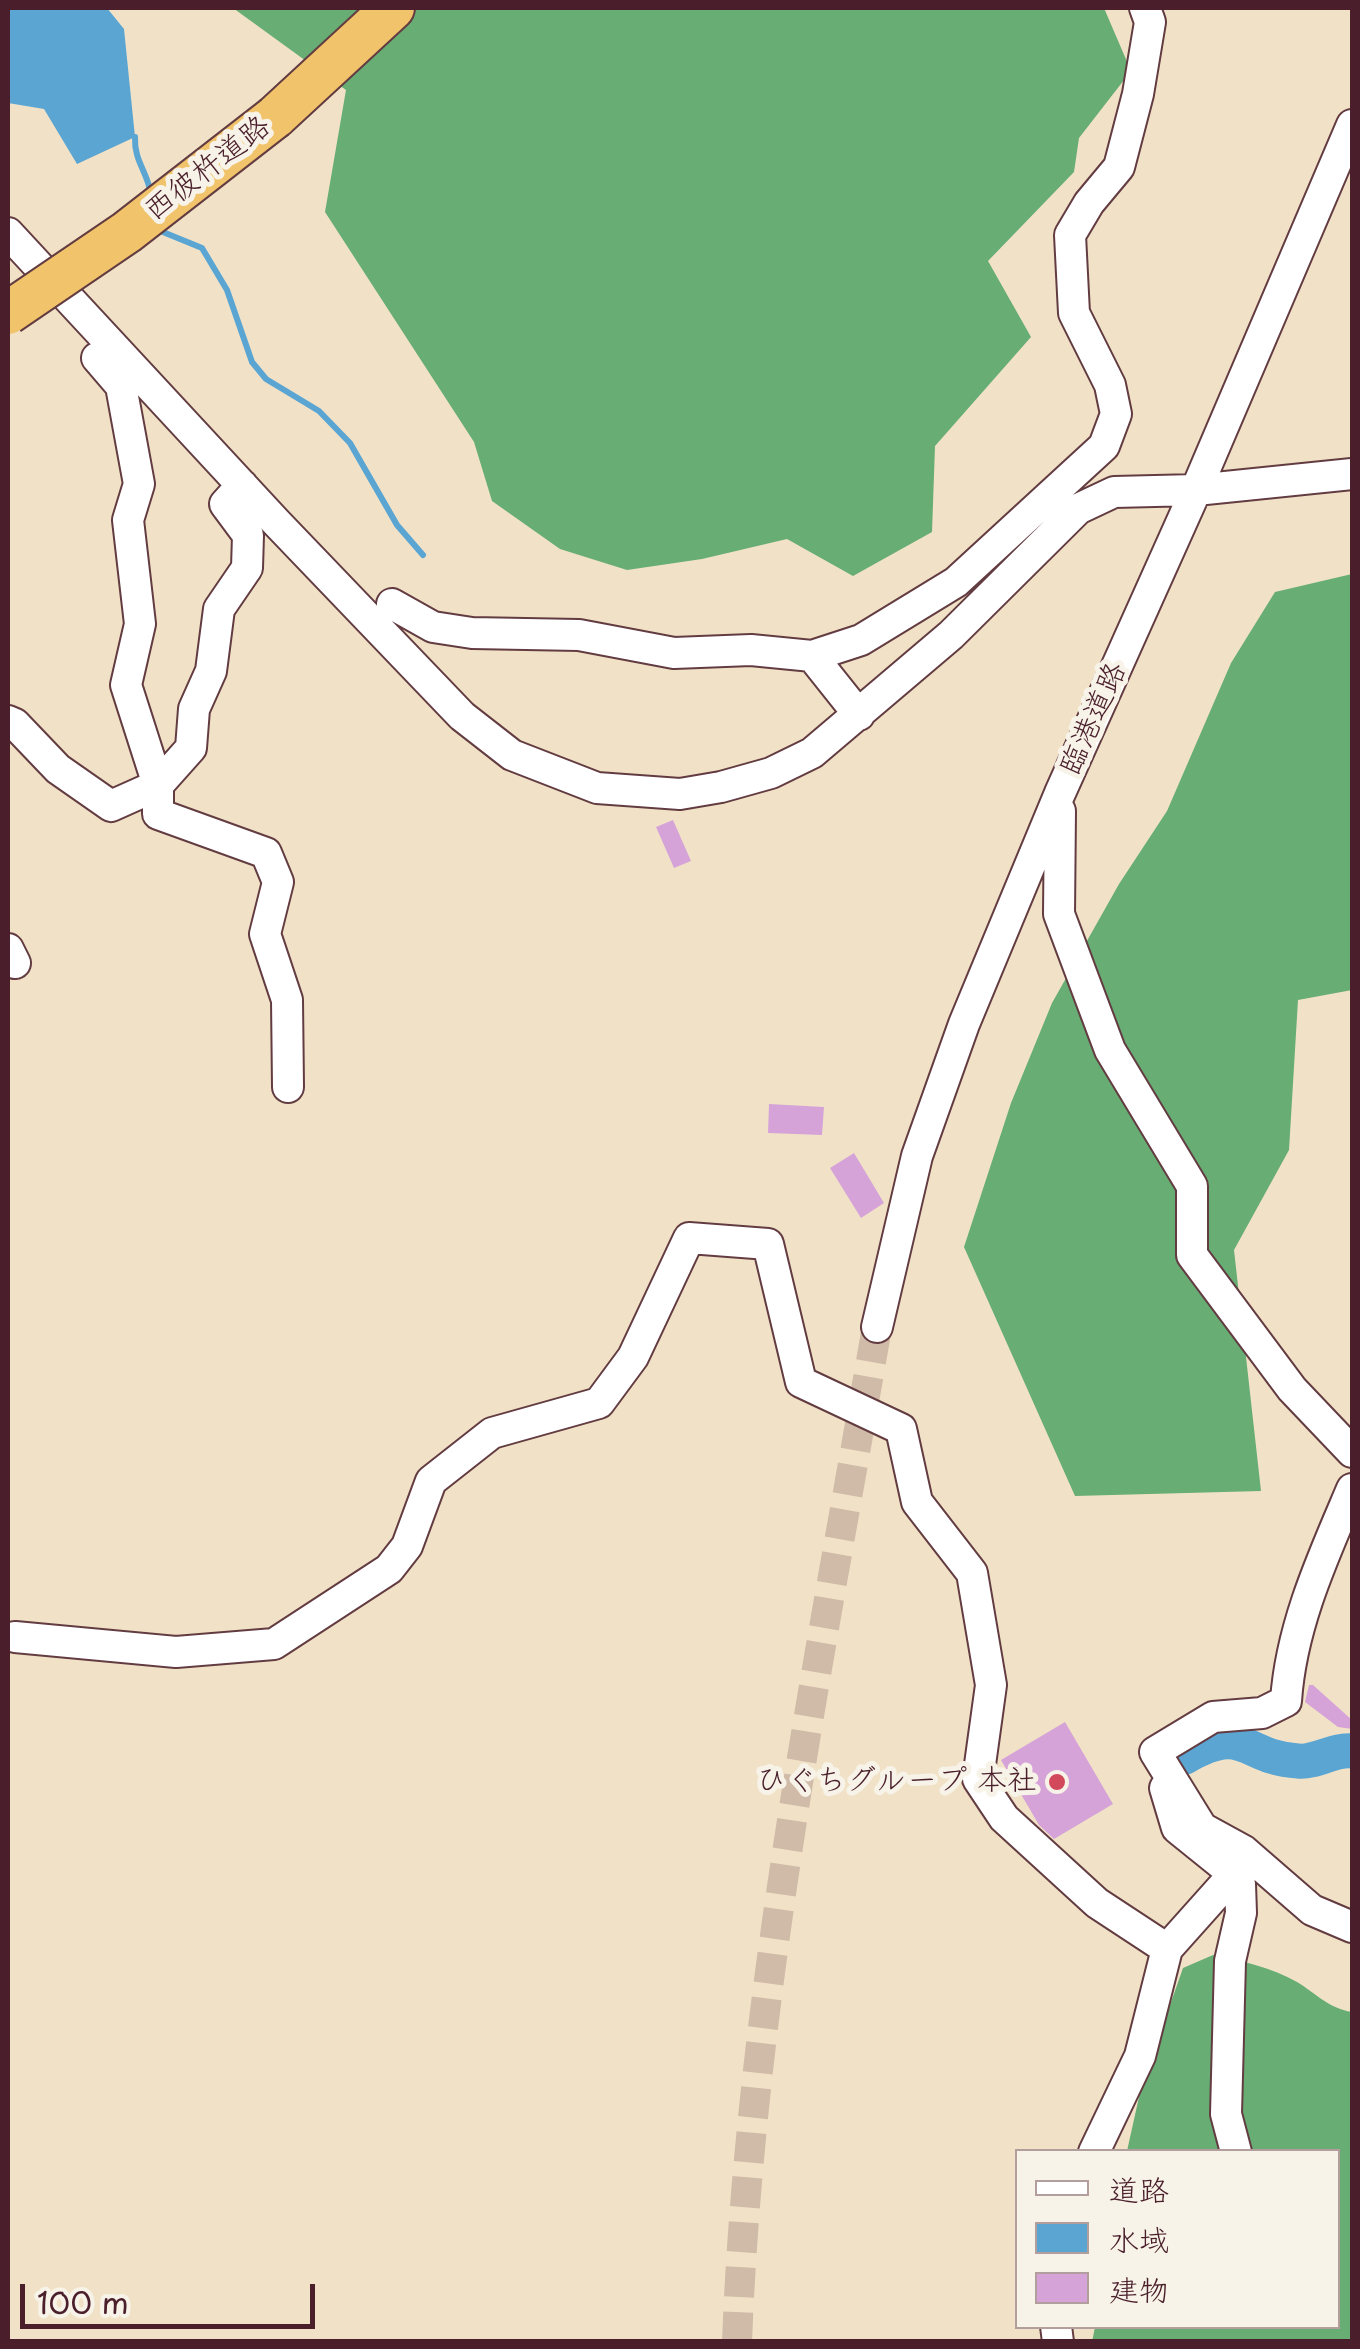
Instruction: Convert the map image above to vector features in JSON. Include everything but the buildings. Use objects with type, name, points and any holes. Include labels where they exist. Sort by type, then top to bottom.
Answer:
[{"type":"highway","name":"西彼杵道路","points":[[8,313],[127,232],[275,117],[393,8]]},
{"type":"street","points":[[392,604],[433,627],[472,634],[578,636],[674,653],[751,650],[812,656],[861,640],[956,582],[1104,446],[1116,414],[1110,385],[1074,313],[1070,236],[1089,203],[1119,168],[1141,76],[1150,22],[1146,8]]},
{"type":"street","name":"臨港道路","points":[[877,1327],[917,1156],[964,1024],[1060,793],[1196,490],[1352,125]]},
{"type":"street","points":[[8,233],[462,716],[512,755],[597,788],[680,794],[771,773],[812,753],[951,634],[1078,508],[1114,492],[1196,490],[1352,474]]},
{"type":"street","points":[[48,277],[42,294],[121,386],[139,484],[128,520],[140,624],[126,684],[158,785],[158,814],[266,852],[278,882],[264,934],[288,1000],[288,1087]]},
{"type":"street","points":[[8,720],[58,768],[111,806],[158,785],[191,748],[194,708],[211,671],[218,609],[247,568],[248,535],[226,504],[242,486]]},
{"type":"street","points":[[812,656],[859,715]]},
{"type":"street","points":[[1060,793],[1059,914],[1110,1050],[1192,1186],[1192,1255],[1292,1389],[1352,1452]]},
{"type":"street","points":[[15,1637],[176,1652],[274,1644],[389,1570],[407,1546],[431,1481],[492,1434],[599,1404],[633,1357],[689,1238],[768,1244],[801,1382],[901,1429],[917,1502],[972,1573],[990,1685],[978,1778],[1004,1818],[1097,1903],[1167,1949]]},
{"type":"street","points":[[1155,1752],[1213,1717],[1262,1714],[1286,1701],[1288,1670],[1313,1580],[1352,1490]]},
{"type":"street","points":[[1155,1752],[1177,1828],[1234,1874],[1240,1884],[1240,1914],[1229,1978],[1226,2114],[1235,2149]]},
{"type":"street","points":[[1155,1752],[1202,1828],[1244,1852],[1312,1910],[1352,1927]]},
{"type":"street","points":[[1095,2149],[1140,2056],[1167,1949],[1234,1874]]},
{"type":"green space","points":[[233,8],[1104,8],[1131,71],[1079,138],[1074,172],[988,261],[1031,337],[935,446],[932,532],[853,576],[787,539],[702,559],[627,570],[560,549],[492,501],[474,442],[325,212],[346,90]]},
{"type":"green space","points":[[1352,574],[1352,990],[1298,1000],[1289,1150],[1234,1250],[1261,1491],[1075,1496],[964,1247],[1011,1103],[1052,1003],[1119,884],[1167,811],[1231,663],[1275,592]]},
{"type":"green space","points":[[1213,1955],[1246,1962],[1277,1972],[1329,2004],[1352,2012],[1352,2341],[1092,2342],[1095,2329],[1340,2329],[1340,2149],[1127,2149],[1141,2088],[1183,1968]]},
{"type":"water","points":[[8,8],[107,8],[124,29],[135,137],[77,164],[44,109],[8,103]]},
{"type":"waterway","points":[[135,137],[151,194]]},
{"type":"waterway","points":[[158,226],[158,230],[202,248],[227,290],[252,362],[266,379],[319,411],[350,443],[397,525],[423,555]]},
{"type":"waterway","points":[[1185,1757],[1221,1742],[1298,1761],[1352,1751]]},
{"type":"tunnel","points":[[737,2342],[744,2214],[772,1960],[811,1706],[877,1327]]},
{"type":"place","name":"ひぐちグループ 本社","points":[[1057,1782]]}]
